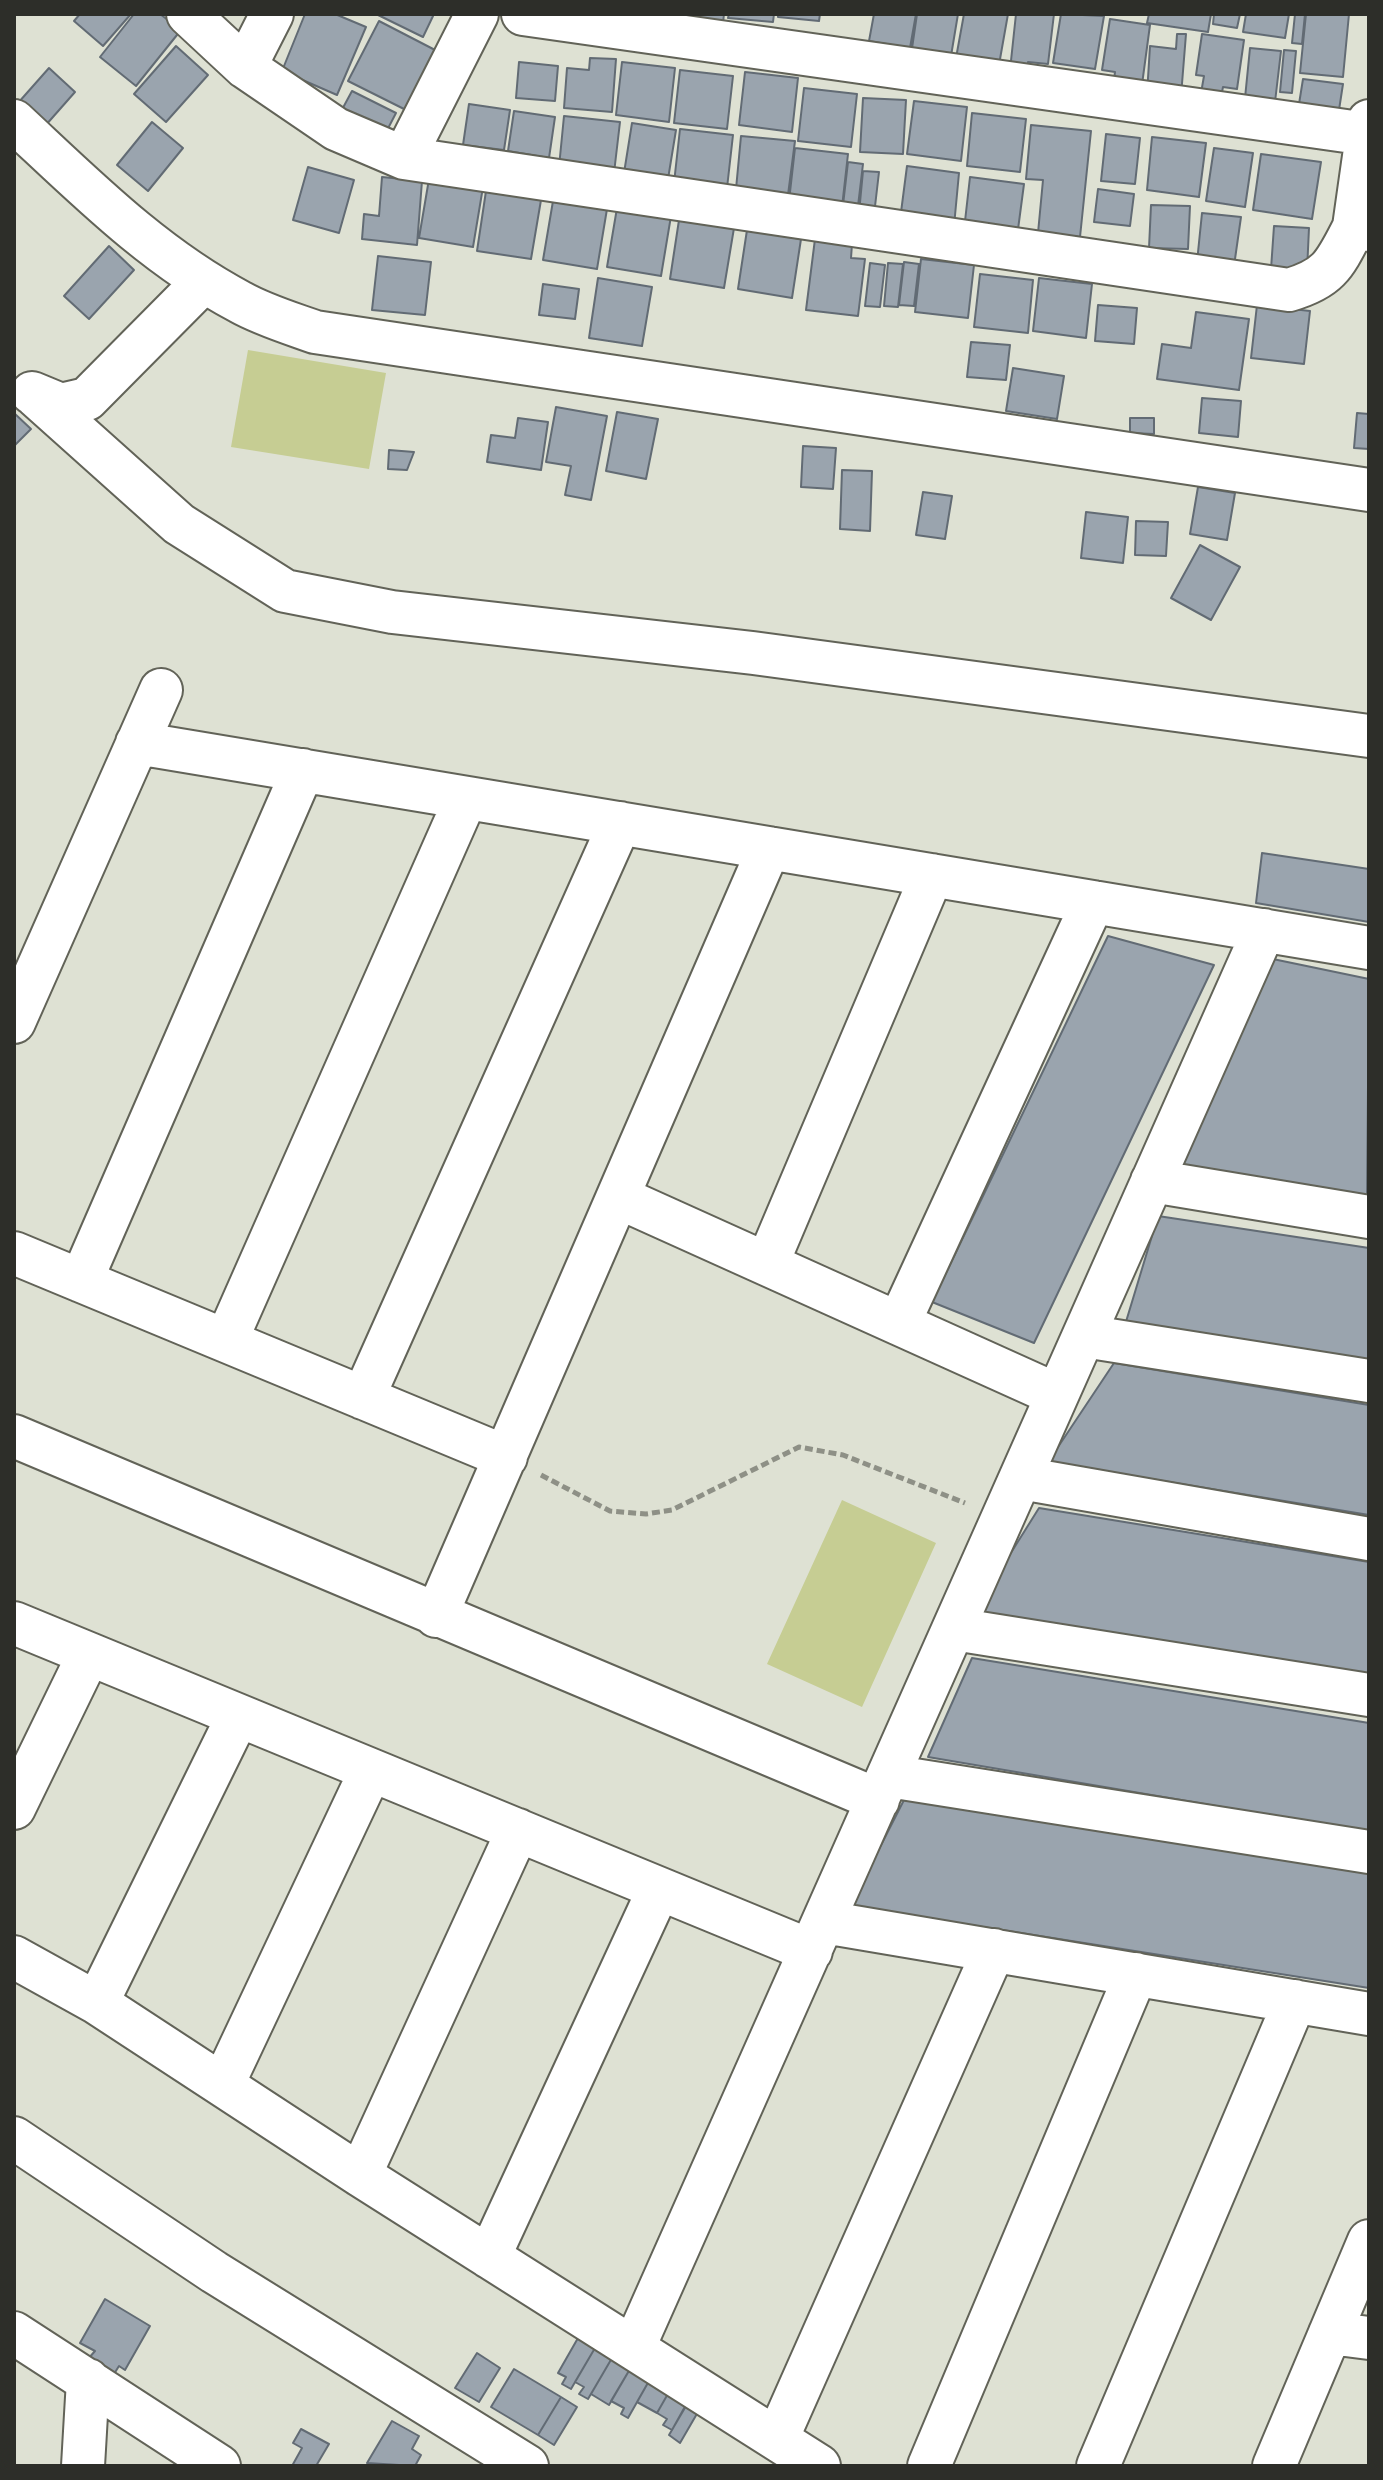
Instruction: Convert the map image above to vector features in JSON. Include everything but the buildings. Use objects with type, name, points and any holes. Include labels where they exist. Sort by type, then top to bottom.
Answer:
[{"type":"street","points":[[188,14],[245,67],[336,129],[404,158],[1289,290],[1314,283],[1332,268],[1361,228],[1368,128],[523,14]]},
{"type":"street","points":[[245,67],[272,14]]},
{"type":"street","points":[[404,158],[477,14]]},
{"type":"street","points":[[14,121],[127,226],[204,281],[242,304],[315,332],[1369,490]]},
{"type":"street","points":[[25,389],[61,405],[87,399],[204,281]]},
{"type":"street","points":[[25,389],[179,524],[285,591],[392,612],[753,653],[1369,736]]},
{"type":"street","points":[[14,1022],[161,690]]},
{"type":"street","points":[[137,743],[1369,948]]},
{"type":"street","points":[[81,1281],[303,770]]},
{"type":"street","points":[[226,1341],[466,798]]},
{"type":"street","points":[[363,1398],[620,823]]},
{"type":"street","points":[[436,1616],[769,848]]},
{"type":"street","points":[[767,1264],[932,875]]},
{"type":"street","points":[[899,1323],[1093,902]]},
{"type":"street","points":[[634,2347],[1264,930]]},
{"type":"street","points":[[1152,1181],[1369,1217]]},
{"type":"street","points":[[618,1197],[1057,1395]]},
{"type":"street","points":[[14,1253],[506,1457]]},
{"type":"street","points":[[1084,1336],[1369,1381]]},
{"type":"street","points":[[14,1436],[436,1616],[883,1788],[1369,1852]]},
{"type":"street","points":[[1021,1478],[1369,1539]]},
{"type":"street","points":[[14,1623],[659,1889],[817,1936],[994,1950],[1369,2014]]},
{"type":"street","points":[[954,1629],[1369,1695]]},
{"type":"street","points":[[14,1808],[89,1654]]},
{"type":"street","points":[[97,2003],[238,1716]]},
{"type":"street","points":[[223,2084],[371,1770]]},
{"type":"street","points":[[360,2175],[518,1830]]},
{"type":"street","points":[[489,2257],[659,1889]]},
{"type":"street","points":[[777,2439],[994,1950]]},
{"type":"street","points":[[14,1957],[97,2003],[360,2175],[819,2466]]},
{"type":"street","points":[[929,2466],[1136,1974]]},
{"type":"street","points":[[1098,2466],[1295,2001]]},
{"type":"street","points":[[14,2138],[214,2272],[527,2466]]},
{"type":"street","points":[[1274,2466],[1349,2336],[1369,2241]]},
{"type":"street","points":[[14,2333],[219,2466]]},
{"type":"street","points":[[83,2466],[88,2380]]},
{"type":"path","points":[[506,1457],[610,1511],[646,1514],[672,1510],[799,1447],[819,1449],[843,1455],[1003,1519]]},
{"type":"green space","points":[[248,350],[386,373],[369,469],[231,447]]},
{"type":"green space","points":[[842,1500],[936,1543],[862,1707],[767,1664]]}]
